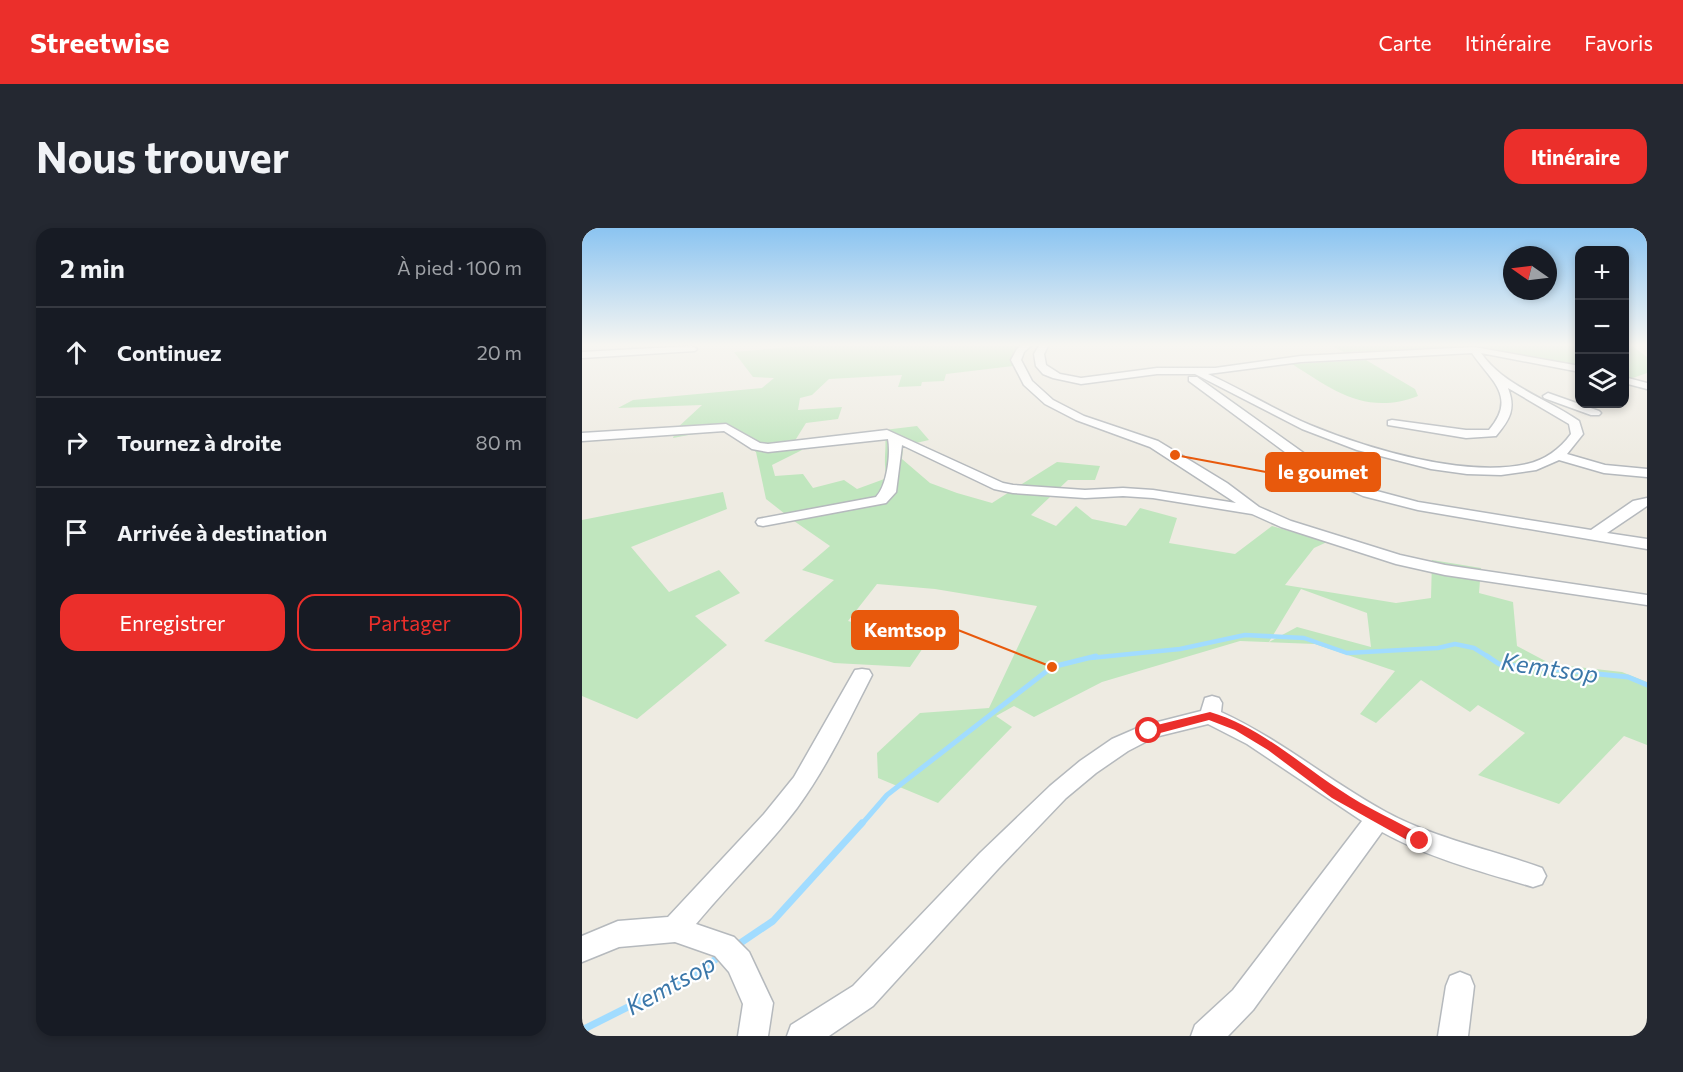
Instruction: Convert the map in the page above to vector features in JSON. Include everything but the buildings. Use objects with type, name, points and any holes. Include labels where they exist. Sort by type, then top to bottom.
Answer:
[{"type":"street","points":[[1027,382],[1049,402],[1080,418],[1154,444],[1222,486],[1254,510],[1286,524],[1396,559],[1445,570],[1647,600]]},
{"type":"street","points":[[1201,382],[1321,472],[1368,493],[1418,506],[1647,544]]},
{"type":"street","points":[[1215,382],[1230,387],[1306,427],[1376,451],[1429,465],[1466,471],[1533,467],[1557,455],[1577,434],[1575,423],[1560,412],[1500,382]]},
{"type":"street","points":[[1392,423],[1466,434],[1492,433],[1508,416],[1509,402],[1499,382]]},
{"type":"street","points":[[1501,382],[1595,413]]},
{"type":"street","points":[[1631,382],[1647,386]]},
{"type":"street","points":[[582,437],[726,427],[756,446],[768,448],[880,433],[894,437],[999,486],[1013,489],[1085,494],[1123,492],[1153,494],[1254,510]]},
{"type":"street","points":[[763,522],[881,500],[889,492],[896,447],[894,437]]},
{"type":"street","points":[[1557,455],[1604,469],[1646,472]]},
{"type":"street","points":[[1594,535],[1638,504],[1647,502]]},
{"type":"street","points":[[675,929],[704,894],[766,828],[801,783],[862,675]]},
{"type":"street","points":[[801,1036],[862,996],[989,861],[1058,792],[1088,767],[1119,745],[1149,731],[1211,709],[1272,747],[1337,795],[1420,841],[1533,876]]},
{"type":"street","points":[[1206,1036],[1243,1000],[1378,819]]},
{"type":"street","points":[[582,949],[618,934],[675,929],[724,946],[739,962],[758,1003],[753,1036]]},
{"type":"street","points":[[1453,1036],[1460,986]]},
{"type":"green space","points":[[770,382],[826,382],[812,395],[800,398],[798,410],[842,407],[838,419],[806,423],[796,439],[802,450],[772,465],[775,476],[803,474],[813,488],[844,480],[857,489],[887,478],[884,430],[917,426],[929,440],[903,446],[902,459],[930,483],[992,503],[1057,462],[1100,466],[1095,480],[1068,480],[1031,515],[1056,526],[1076,506],[1092,519],[1126,526],[1140,508],[1177,518],[1169,543],[1235,554],[1272,526],[1327,542],[1314,548],[1285,585],[1396,603],[1431,598],[1432,560],[1481,568],[1479,593],[1513,602],[1517,646],[1551,664],[1622,672],[1647,682],[1647,745],[1624,736],[1559,804],[1478,775],[1525,733],[1478,705],[1470,712],[1421,680],[1376,723],[1360,714],[1395,671],[1315,644],[1240,641],[1102,682],[1034,717],[1014,706],[996,716],[1012,727],[938,803],[878,778],[877,753],[920,713],[989,708],[1037,606],[935,589],[877,584],[848,621],[927,642],[910,667],[834,663],[764,641],[834,580],[802,570],[830,546],[766,499],[756,452],[720,429],[673,438],[676,429],[702,405],[618,408],[633,400],[762,388]],"holes":[[[1301,589],[1367,613],[1371,647],[1297,627],[1269,642]]]},
{"type":"green space","points":[[900,382],[928,382],[922,382],[921,386],[898,387]]},
{"type":"green space","points":[[1320,382],[1403,382],[1415,389],[1418,396],[1382,403],[1366,402]]},
{"type":"green space","points":[[723,492],[727,509],[631,547],[669,592],[719,570],[740,593],[695,616],[727,645],[637,719],[582,696],[582,520]]},
{"type":"waterway","name":"Kemtsop","points":[[1090,658],[1180,649],[1245,635],[1304,638],[1347,653],[1438,648],[1455,644],[1474,648],[1490,658]]},
{"type":"waterway","name":"Kemtsop","points":[[861,825],[887,795],[1052,667],[1096,656]]},
{"type":"waterway","name":"Kemtsop","points":[[1490,658],[1499,664],[1628,677],[1647,685]]},
{"type":"waterway","name":"Kemtsop","points":[[736,946],[773,921],[862,823]]},
{"type":"waterway","name":"Kemtsop","points":[[582,1030],[694,974],[722,955]]},
{"type":"place","name":"le goumet","points":[[1175,455]]},
{"type":"place","name":"Kemtsop","points":[[1052,667]]},
{"type":"route","points":[[1149,731],[1210,716],[1239,727],[1272,747],[1337,795],[1420,841]]}]
